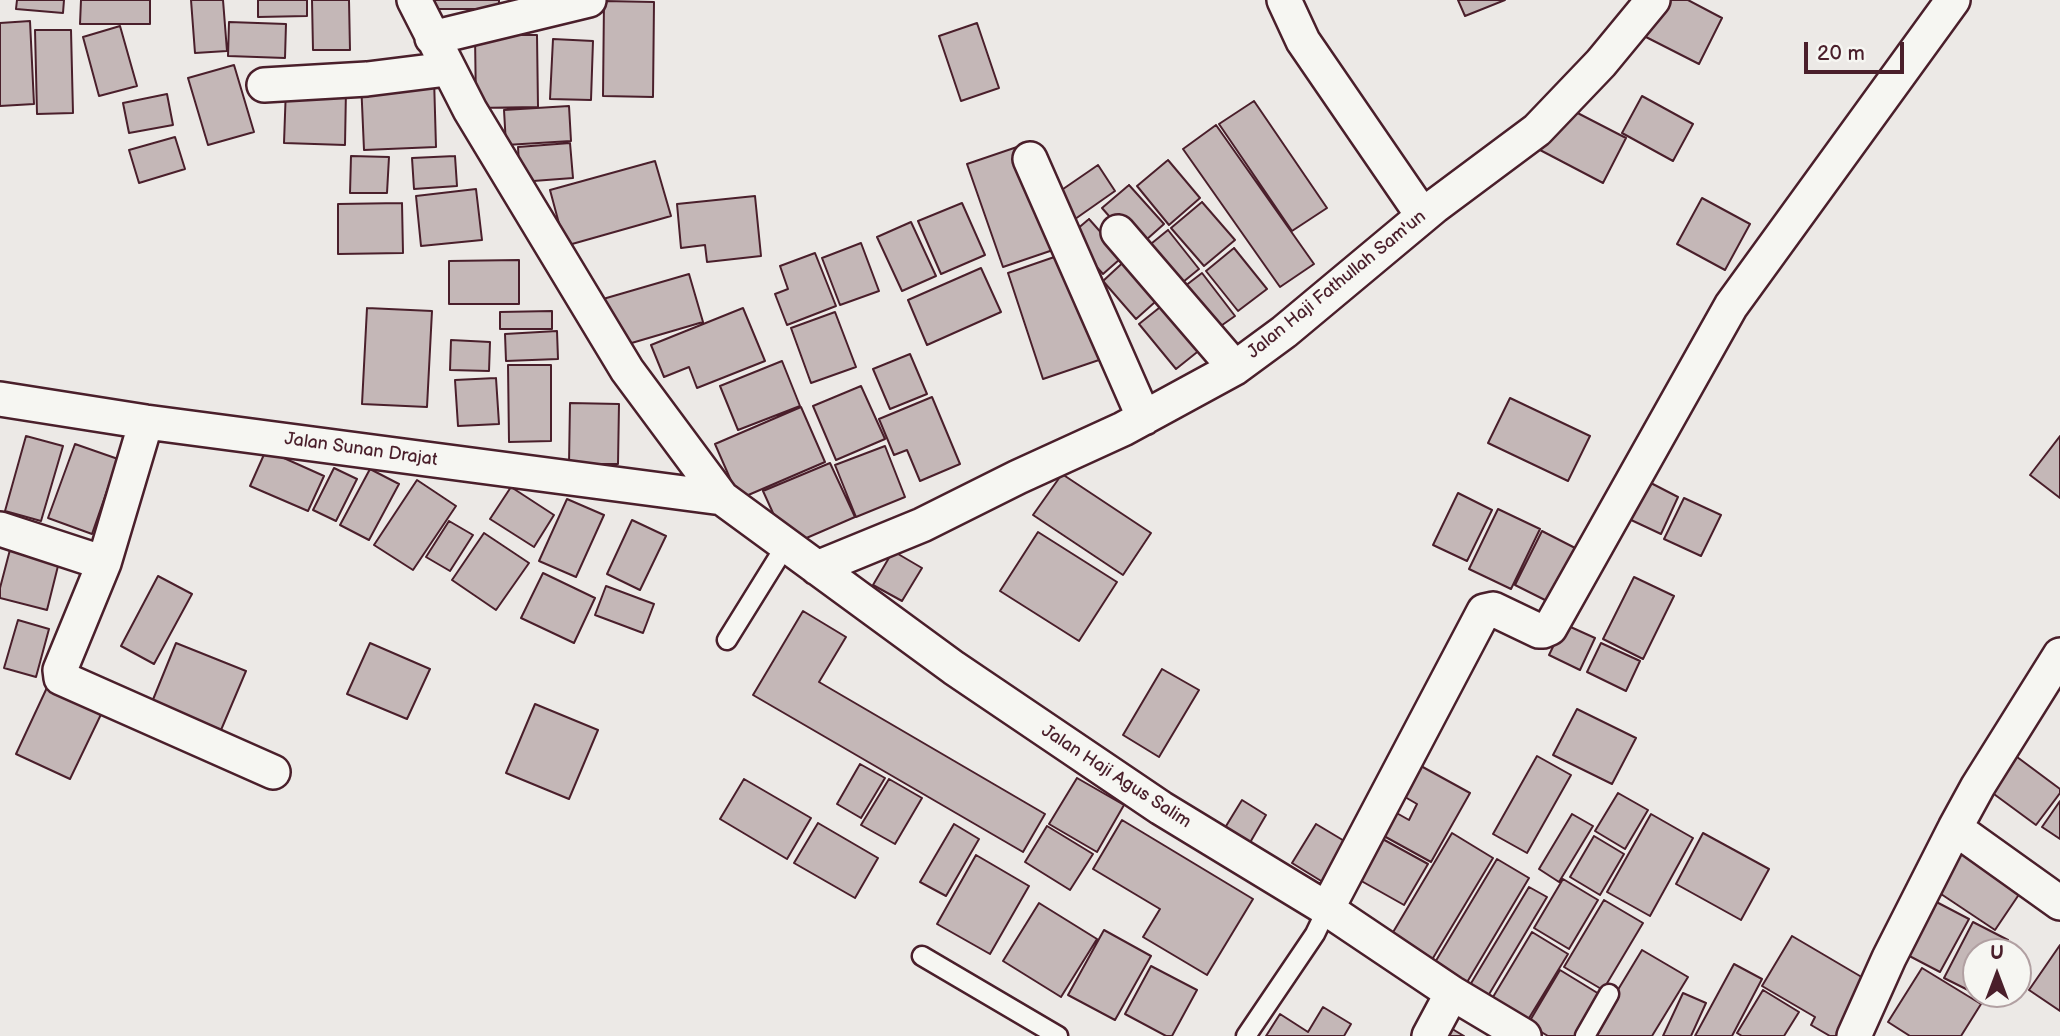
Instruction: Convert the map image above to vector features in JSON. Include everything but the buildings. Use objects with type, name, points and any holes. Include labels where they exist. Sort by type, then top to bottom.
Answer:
[{"type":"street","points":[[414,0],[447,69],[626,370],[722,498]]},
{"type":"street","points":[[432,38],[589,0]]},
{"type":"street","points":[[1284,0],[1303,41],[1423,216]]},
{"type":"street","name":"Jalan Haji Fathullah Sam'un","points":[[817,568],[922,525],[1144,418],[1234,368],[1284,332],[1423,216],[1536,130],[1601,63],[1653,0]]},
{"type":"street","points":[[1327,909],[1484,611],[1493,609],[1539,631],[1550,628],[1731,306],[1953,0]]},
{"type":"street","points":[[264,85],[367,79],[447,69]]},
{"type":"street","points":[[1030,159],[1144,418]]},
{"type":"street","points":[[1118,232],[1234,368]]},
{"type":"street","name":"Jalan Sunan Drajat","points":[[0,399],[146,422],[722,498]]},
{"type":"street","points":[[146,422],[104,563],[60,670],[61,678],[273,772]]},
{"type":"street","name":"Jalan Haji Agus Salim","points":[[722,498],[954,668],[1150,800],[1327,909],[1452,993],[1524,1036]]},
{"type":"street","points":[[0,529],[104,563]]},
{"type":"street","points":[[1854,1036],[1889,958],[1955,828],[2060,655]]},
{"type":"street","points":[[1955,828],[2060,903]]},
{"type":"street","points":[[1429,1036],[1452,993]]},
{"type":"lane","points":[[727,640],[786,545]]},
{"type":"lane","points":[[1246,1036],[1315,934],[1327,909]]},
{"type":"lane","points":[[922,956],[1058,1036]]},
{"type":"lane","points":[[1585,1036],[1609,994]]}]
